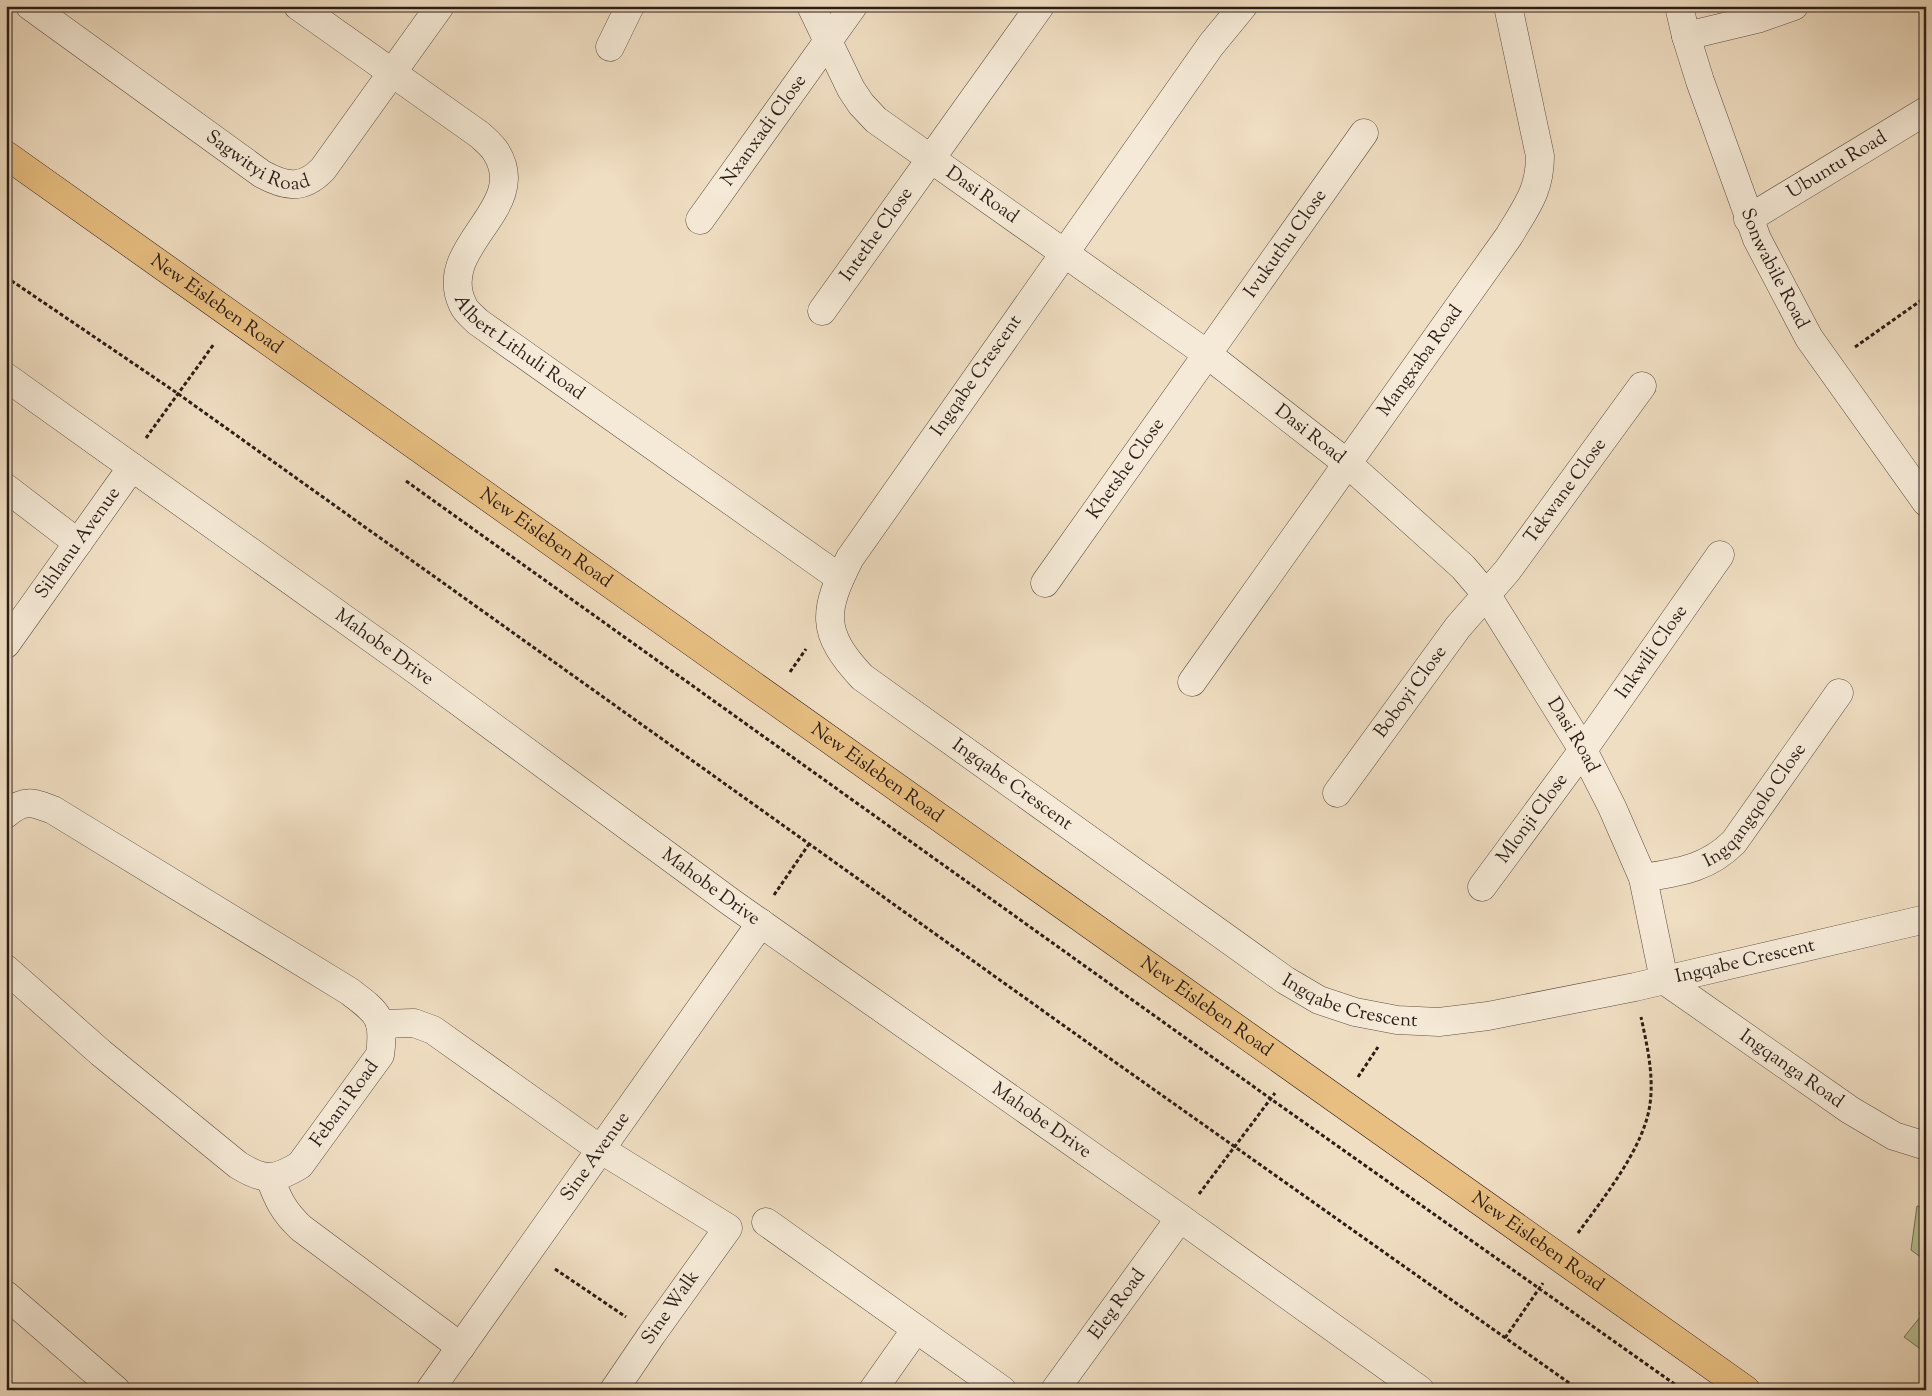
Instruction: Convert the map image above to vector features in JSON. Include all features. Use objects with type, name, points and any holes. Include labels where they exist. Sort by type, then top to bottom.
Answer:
[{"type":"main road","name":"New Eisleben Road","points":[[6,155],[1746,1390]]},
{"type":"street","name":"Sagwityi Road","points":[[30,6],[262,174],[282,183],[296,184],[313,180],[322,169],[393,74],[440,6]]},
{"type":"street","name":"Albert Lithuli Road","points":[[298,6],[480,135],[496,152],[504,173],[500,197],[488,220],[462,258],[457,274],[457,290],[464,307],[478,322],[840,578]]},
{"type":"street","points":[[610,47],[630,6]]},
{"type":"street","name":"Dasi Road","points":[[811,6],[851,89],[861,104],[876,120],[1207,354],[1348,464],[1463,567],[1486,594],[1582,750],[1612,807],[1643,878],[1664,980]]},
{"type":"street","name":"Nxanxadi Close","points":[[700,220],[854,6]]},
{"type":"street","name":"Intethe Close","points":[[822,311],[1040,6]]},
{"type":"street","name":"Ingqabe Crescent","points":[[1243,6],[1211,44],[850,558],[832,598],[830,620],[834,639],[844,658],[862,677],[1286,980],[1319,1000],[1355,1012],[1397,1020],[1439,1022],[1488,1016],[1634,987],[1926,919]]},
{"type":"street","name":"Mangxaba Road","points":[[1192,682],[1509,236],[1531,199],[1539,179],[1540,156],[1508,6]]},
{"type":"street","name":"Sonwabile Road","points":[[1679,6],[1686,36],[1748,219],[1757,239],[1809,338],[1926,502]]},
{"type":"street","points":[[1686,36],[1757,19],[1794,6]]},
{"type":"street","name":"Ubuntu Road","points":[[1748,219],[1926,111]]},
{"type":"street","name":"Ivukuthu Close","points":[[1207,354],[1364,133]]},
{"type":"street","name":"Khetshe Close","points":[[1045,583],[1207,354]]},
{"type":"street","name":"Mahobe Drive","points":[[6,377],[389,651],[766,911],[1180,1218],[1420,1390]]},
{"type":"street","name":"Tekwane Close","points":[[1486,594],[1507,571],[1642,386]]},
{"type":"street","name":"Sihlanu Avenue","points":[[6,644],[132,467]]},
{"type":"street","points":[[6,488],[78,543]]},
{"type":"street","name":"Inkwili Close","points":[[1582,750],[1720,554]]},
{"type":"street","name":"Boboyi Close","points":[[1337,793],[1458,627],[1486,594]]},
{"type":"street","name":"Ingqangqolo Close","points":[[1643,878],[1696,868],[1711,861],[1734,842],[1839,693]]},
{"type":"street","name":"Mlonji Close","points":[[1482,887],[1582,750]]},
{"type":"street","points":[[6,814],[22,803],[35,803],[53,810],[349,991],[375,1011],[380,1024],[414,1023],[433,1030],[600,1149]]},
{"type":"street","name":"Sine Avenue","points":[[430,1390],[766,911]]},
{"type":"street","points":[[6,969],[101,1053],[238,1165],[252,1173],[270,1178],[279,1202],[288,1215],[301,1228],[461,1347]]},
{"type":"street","name":"Ingqanga Road","points":[[1664,980],[1850,1110],[1894,1136],[1926,1146]]},
{"type":"street","name":"Febani Road","points":[[270,1178],[283,1175],[300,1165],[380,1055],[383,1035],[380,1024]]},
{"type":"street","name":"Sine Walk","points":[[600,1149],[728,1228],[614,1390]]},
{"type":"street","name":"Eleg Road","points":[[1056,1390],[1180,1218]]},
{"type":"street","points":[[766,1222],[1002,1390]]},
{"type":"street","points":[[6,1295],[116,1390]]},
{"type":"street","points":[[873,1390],[916,1329]]},
{"type":"path","points":[[6,277],[178,393],[1234,1147],[1579,1390]]},
{"type":"path","points":[[1828,366],[1926,297]]},
{"type":"path","points":[[144,440],[214,344],[222,349]]},
{"type":"path","points":[[401,477],[1271,1099],[1683,1390]]},
{"type":"path","points":[[766,911],[809,844]]},
{"type":"path","points":[[1505,1338],[1638,1145],[1650,1104],[1649,1054],[1634,987]]},
{"type":"path","points":[[1341,1103],[1397,1020]]},
{"type":"path","points":[[1180,1218],[1293,1069]]},
{"type":"path","points":[[528,1251],[652,1334]]},
{"type":"green space","points":[[1917,1206],[1926,1207],[1926,1261],[1911,1250]]},
{"type":"green space","points":[[1926,1304],[1926,1353],[1904,1337],[1921,1316],[1919,1313]]}]
